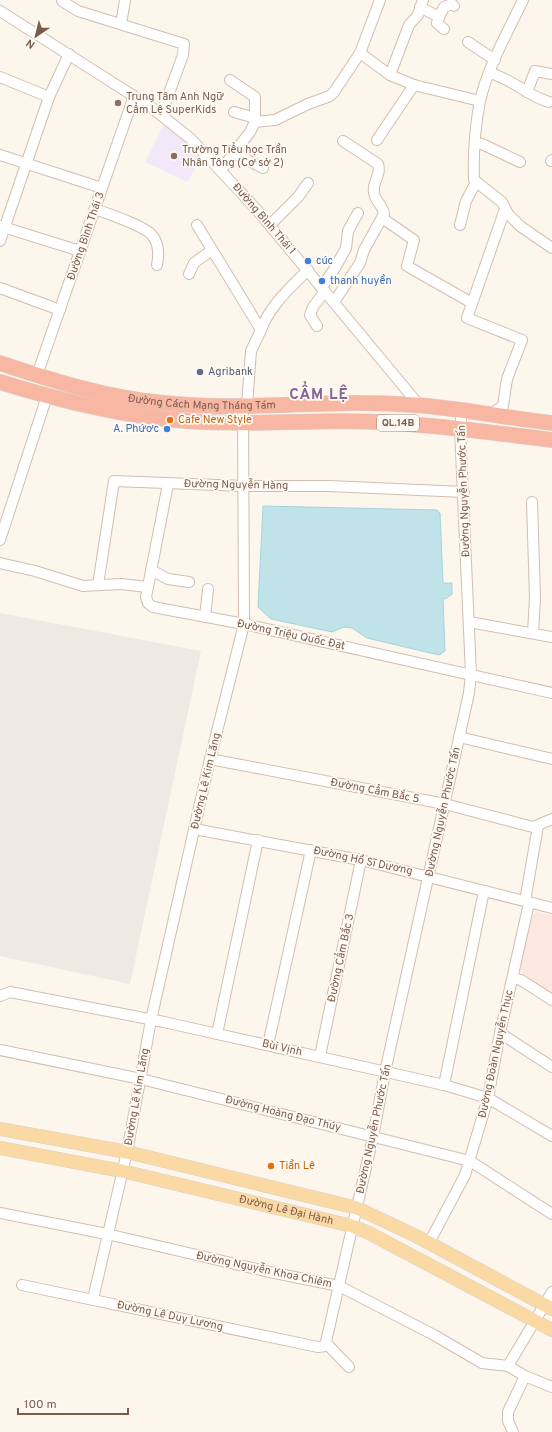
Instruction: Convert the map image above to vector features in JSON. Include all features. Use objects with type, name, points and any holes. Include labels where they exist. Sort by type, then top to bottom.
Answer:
[{"type":"highway","name":"Đường Cách Mạng Tháng Tám","points":[[0,363],[88,390],[141,400],[183,404],[245,405],[340,402],[419,405],[552,423]]},
{"type":"highway","name":"Đường Cách Mạng Tháng Tám","points":[[0,382],[90,408],[144,417],[187,421],[348,421],[399,423],[552,440]]},
{"type":"main road","name":"Đường Lê Đại Hành","points":[[0,1129],[127,1152],[357,1208],[429,1243],[548,1307]]},
{"type":"main road","name":"Đường Lê Đại Hành","points":[[0,1148],[122,1171],[352,1226],[369,1233],[552,1330]]},
{"type":"street","points":[[121,24],[125,0]]},
{"type":"street","points":[[234,112],[255,120],[274,120],[308,104],[330,96],[360,52],[380,0]]},
{"type":"street","points":[[460,225],[466,201],[475,181],[475,143],[480,101],[495,60],[523,0]]},
{"type":"street","points":[[62,2],[77,5],[121,24],[184,44],[183,55],[161,115]]},
{"type":"street","points":[[390,75],[409,25],[418,15],[422,4],[440,17]]},
{"type":"street","points":[[444,29],[437,23],[444,7],[452,4],[454,6]]},
{"type":"street","name":"Đường Bình Thái 1","points":[[0,11],[134,96],[191,138],[270,225],[419,405]]},
{"type":"street","points":[[468,42],[495,60]]},
{"type":"street","points":[[360,52],[390,75],[414,85],[480,101]]},
{"type":"street","points":[[0,241],[3,226],[27,163],[49,98],[69,54]]},
{"type":"street","points":[[527,92],[535,71],[552,74]]},
{"type":"street","points":[[490,73],[501,76],[536,98],[549,102]]},
{"type":"street","points":[[0,77],[49,98]]},
{"type":"street","points":[[221,170],[250,132],[255,120],[255,97],[230,80]]},
{"type":"street","points":[[377,140],[414,85]]},
{"type":"street","name":"Đường Bình Thái 3","points":[[37,375],[134,96]]},
{"type":"street","points":[[334,302],[360,263],[364,250],[382,218],[383,210],[376,201],[374,187],[379,172],[379,166],[376,162],[343,141]]},
{"type":"street","points":[[475,143],[482,144],[520,162]]},
{"type":"street","points":[[234,153],[263,168]]},
{"type":"street","points":[[0,155],[102,188]]},
{"type":"street","points":[[475,181],[502,202],[505,209],[520,226],[552,248]]},
{"type":"street","points":[[270,225],[298,196],[308,183]]},
{"type":"street","points":[[95,209],[126,221],[152,235],[158,249],[157,265]]},
{"type":"street","points":[[491,414],[503,406],[507,379],[522,340],[467,318],[505,209]]},
{"type":"street","points":[[317,326],[310,315],[346,248],[348,231],[358,213]]},
{"type":"street","points":[[382,218],[413,239],[414,246],[407,266],[472,303]]},
{"type":"street","points":[[197,225],[261,330]]},
{"type":"street","points":[[3,226],[80,251]]},
{"type":"street","points":[[189,274],[193,264],[212,250]]},
{"type":"street","name":"Đường Lê Kim Lăng","points":[[93,1299],[127,1152],[151,1020],[210,759],[244,624],[243,422],[251,351],[269,313],[278,300],[308,270]]},
{"type":"street","points":[[0,288],[60,310]]},
{"type":"street","points":[[0,540],[47,396]]},
{"type":"street","name":"Đường Nguyễn Phước Tấn","points":[[322,1345],[338,1286],[373,1137],[385,1072],[445,804],[471,674],[460,429],[462,411]]},
{"type":"street","name":"Đường Nguyễn Hàng","points":[[98,585],[114,481],[244,486],[329,486],[464,492]]},
{"type":"street","name":"Đường Triệu Quốc Đạt","points":[[168,484],[147,587],[146,597],[148,603],[153,607],[244,624],[552,693]]},
{"type":"street","points":[[532,502],[534,579],[533,633]]},
{"type":"street","points":[[0,563],[35,571],[83,586],[121,584],[147,587]]},
{"type":"street","points":[[151,570],[168,579],[189,582]]},
{"type":"street","points":[[205,617],[208,589]]},
{"type":"street","points":[[469,622],[552,637]]},
{"type":"street","points":[[459,737],[552,759]]},
{"type":"street","name":"Đường Cẩm Bắc 5","points":[[210,759],[445,804],[533,827],[538,826]]},
{"type":"street","points":[[538,826],[552,819]]},
{"type":"street","name":"Đường Đoàn Nguyễn Thục","points":[[429,1243],[470,1161],[488,1098],[527,902],[538,826]]},
{"type":"street","name":"Đường Hồ Sĩ Dương","points":[[194,829],[361,860],[552,908]]},
{"type":"street","points":[[217,1034],[258,840]]},
{"type":"street","points":[[268,1045],[311,850]]},
{"type":"street","name":"Đường Cẩm Bắc 3","points":[[320,1056],[361,860]]},
{"type":"street","points":[[444,1085],[484,891]]},
{"type":"street","points":[[513,978],[520,980],[552,1000]]},
{"type":"street","name":"Bùi Vịnh","points":[[0,995],[10,992],[151,1020],[320,1056],[444,1085],[488,1098],[552,1136]]},
{"type":"street","points":[[500,1033],[552,1067]]},
{"type":"street","name":"Đường Hoàng Đạo Thúy","points":[[0,1050],[140,1079],[470,1161],[552,1214]]},
{"type":"street","name":"Đường Nguyễn Khoa Chiêm","points":[[0,1213],[107,1234],[265,1271],[338,1286],[434,1335],[482,1363],[508,1366]]},
{"type":"street","name":"Đường Lê Duy Lương","points":[[22,1285],[322,1345]]},
{"type":"street","points":[[552,1292],[548,1307],[534,1320],[532,1327],[508,1366],[525,1376],[552,1387]]},
{"type":"street","points":[[322,1345],[349,1367]]},
{"type":"street","points":[[513,1432],[508,1421],[508,1412],[525,1376]]},
{"type":"shaded area","name":"Trường Tiểu học Trần Nhân Tông (Cơ sở 2)","points":[[164,123],[203,152],[188,182],[145,162]]},
{"type":"shaded area","points":[[0,613],[201,651],[130,984],[0,956]]},
{"type":"shaded area","points":[[537,912],[552,915],[552,994],[524,976],[520,968],[532,915]]},
{"type":"water","points":[[263,506],[437,510],[440,513],[443,583],[452,583],[452,594],[443,599],[445,651],[439,655],[367,638],[352,628],[344,627],[332,632],[271,619],[258,607]]},
{"type":"place","name":"Trung Tâm Anh Ngữ Cẩm Lệ SuperKids","points":[[118,103]]},
{"type":"place","name":"Trường Tiểu học Trần Nhân Tông (Cơ sở 2)","points":[[174,156]]},
{"type":"place","name":"cúc","points":[[308,261]]},
{"type":"place","name":"thanh huyền","points":[[322,281]]},
{"type":"place","name":"Agribank","points":[[200,372]]},
{"type":"place","name":"Cafe New Style","points":[[170,420]]},
{"type":"place","name":"A. Phứơc","points":[[167,429]]},
{"type":"place","name":"Tiần Lê","points":[[271,1166]]},
{"type":"district","name":"CẨM LỆ","points":[[319,395]]}]
